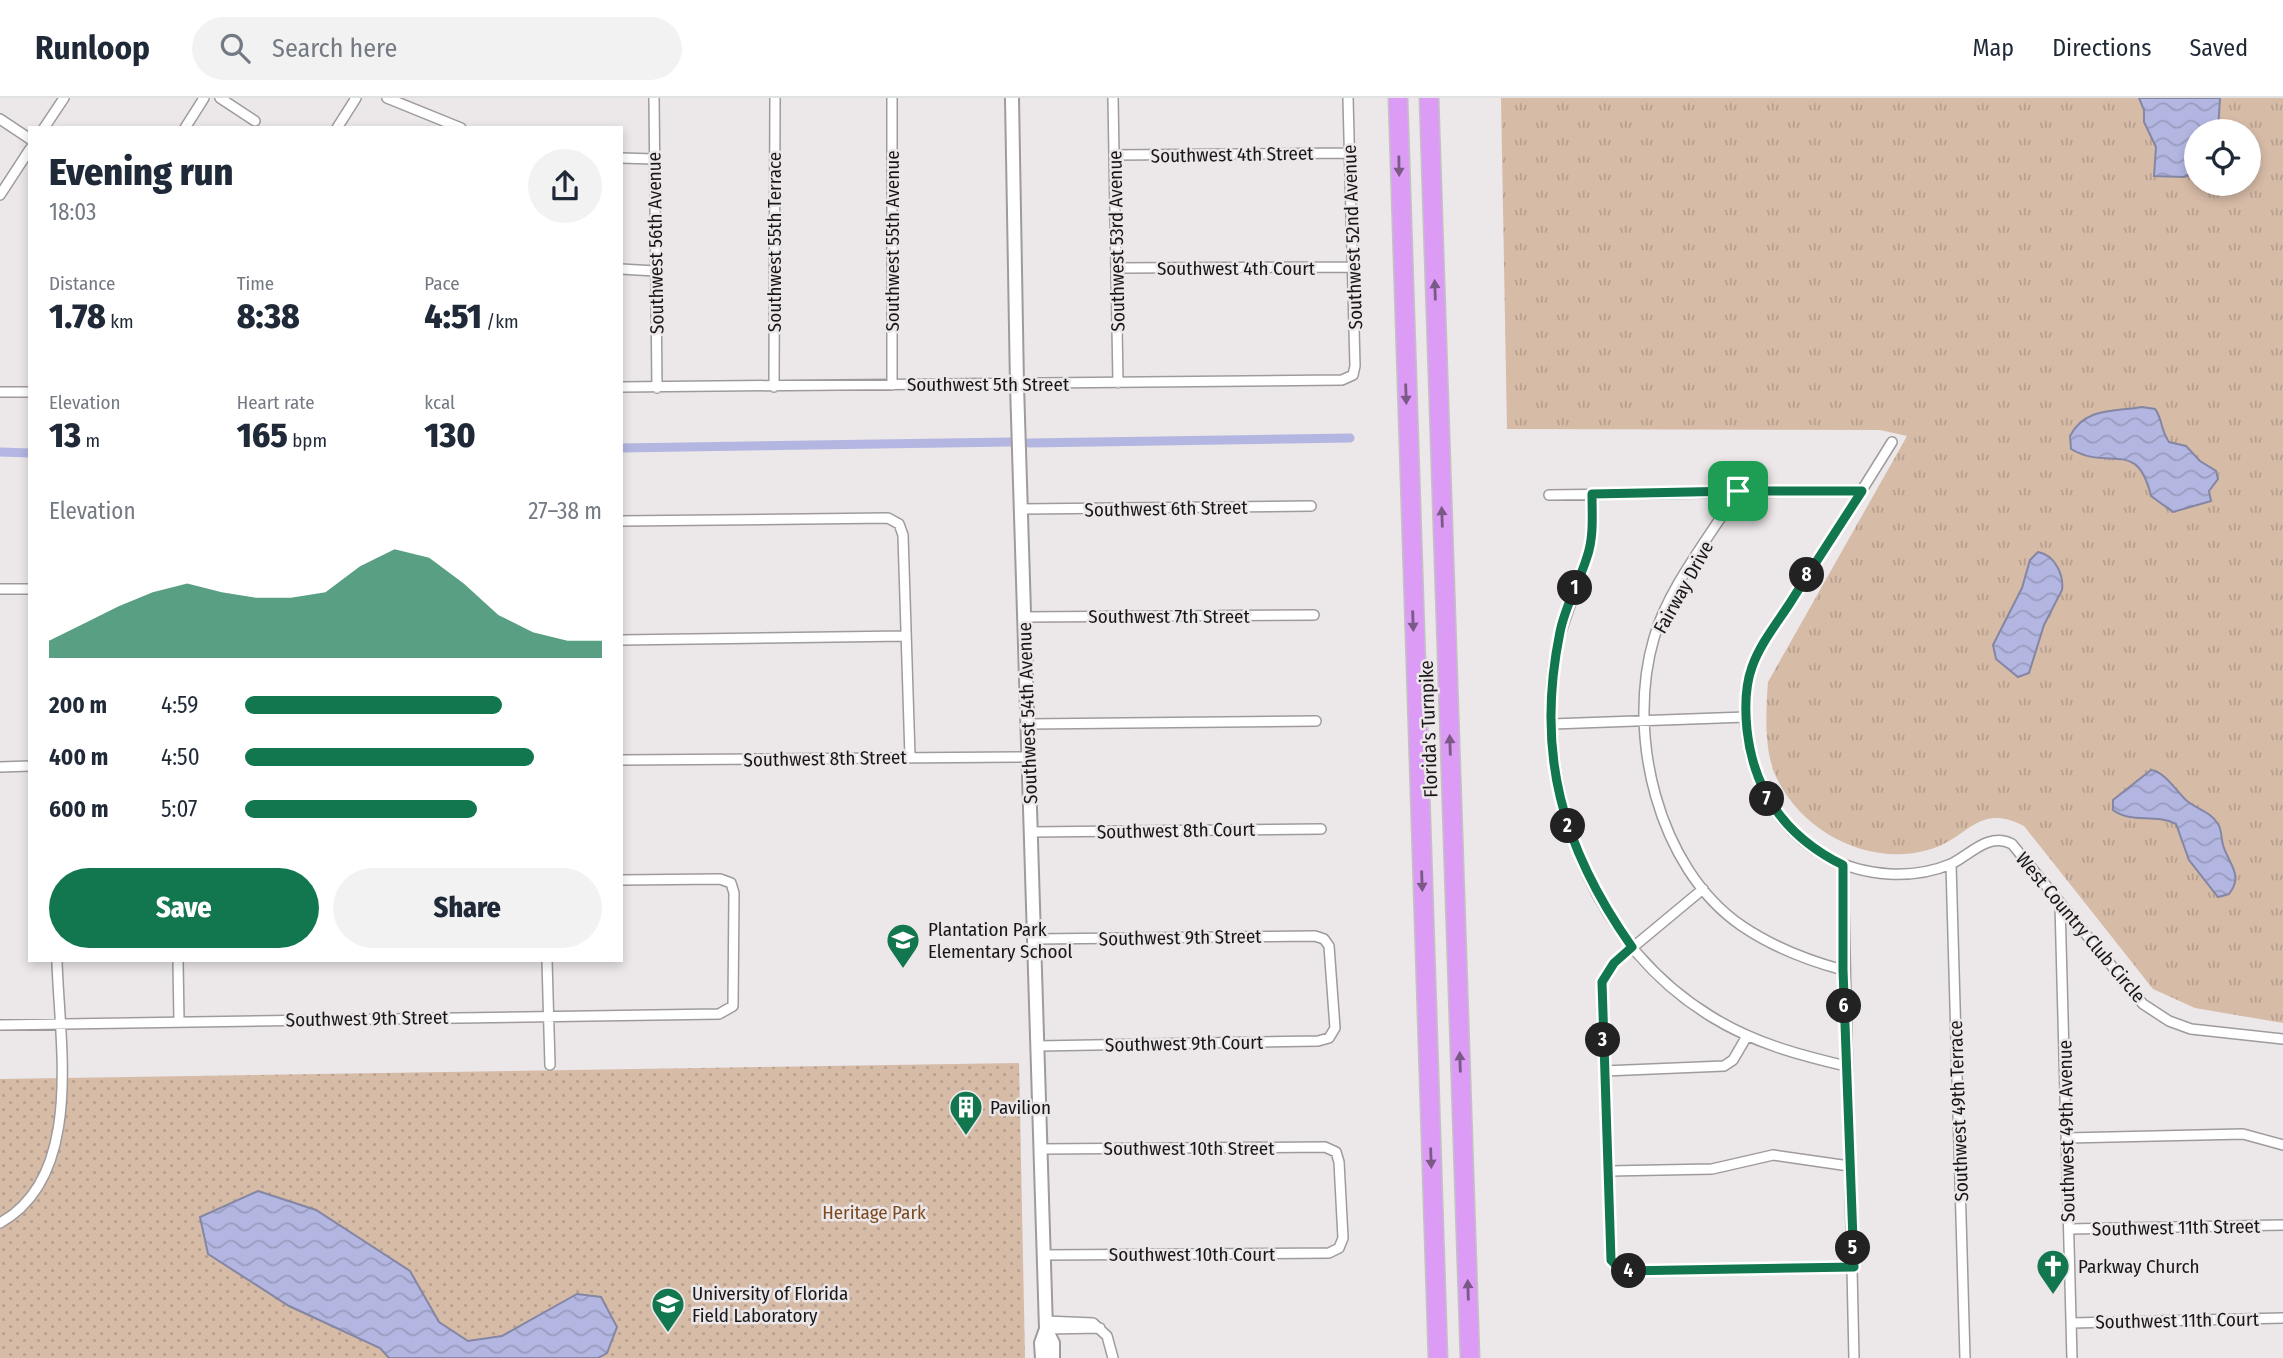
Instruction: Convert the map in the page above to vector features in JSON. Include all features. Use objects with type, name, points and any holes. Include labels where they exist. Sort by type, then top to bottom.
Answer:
[{"type":"highway","name":"Florida's Turnpike","points":[[1398,98],[1438,1358]]},
{"type":"highway","name":"Florida's Turnpike","points":[[1429,98],[1470,1358]]},
{"type":"street","points":[[45,126],[64,98]]},
{"type":"street","points":[[186,126],[204,98]]},
{"type":"street","points":[[220,98],[255,121]]},
{"type":"street","points":[[338,126],[356,98]]},
{"type":"street","points":[[387,98],[456,126]]},
{"type":"street","name":"Southwest 56th Avenue","points":[[654,98],[657,388]]},
{"type":"street","name":"Southwest 55th Terrace","points":[[774,387],[775,98]]},
{"type":"street","name":"Southwest 55th Avenue","points":[[892,98],[892,385]]},
{"type":"street","name":"Southwest 54th Avenue","points":[[1012,98],[1017,385],[1044,1255],[1045,1325],[1041,1343],[1042,1358]]},
{"type":"street","name":"Southwest 53rd Avenue","points":[[1114,98],[1118,383]]},
{"type":"street","name":"Southwest 52nd Avenue","points":[[1348,98],[1353,375]]},
{"type":"street","points":[[0,119],[28,138]]},
{"type":"street","points":[[0,195],[28,152]]},
{"type":"street","name":"Southwest 4th Street","points":[[1114,155],[1349,153]]},
{"type":"street","points":[[623,158],[654,159]]},
{"type":"street","name":"Southwest 4th Court","points":[[1118,268],[1353,267]]},
{"type":"street","points":[[623,269],[655,271]]},
{"type":"street","name":"Southwest 5th Street","points":[[623,387],[1342,380],[1353,375]]},
{"type":"street","points":[[0,392],[28,392]]},
{"type":"street","name":"West Country Club Circle","points":[[1892,442],[1760,650],[1748,686],[1746,717],[1750,758],[1765,797],[1789,830],[1816,852],[1843,865],[1889,874],[1913,873],[1951,864],[1987,843],[2003,839],[2012,844],[2143,1004],[2169,1021],[2191,1029],[2283,1039]]},
{"type":"street","name":"Fairway Drive","points":[[1738,491],[1669,603],[1654,636],[1646,675],[1646,754],[1659,809],[1674,843],[1703,889],[1740,924],[1758,935],[1803,960],[1843,970]]},
{"type":"street","points":[[1549,495],[1862,491]]},
{"type":"street","points":[[1592,494],[1588,556],[1560,629],[1552,679],[1556,780],[1574,846],[1600,902],[1632,947],[1676,991],[1711,1017],[1747,1036],[1792,1054],[1846,1066]]},
{"type":"street","name":"Southwest 6th Street","points":[[1021,509],[1311,506]]},
{"type":"street","points":[[623,521],[888,518],[899,524],[903,535],[910,757]]},
{"type":"street","points":[[0,589],[28,589]]},
{"type":"street","name":"Southwest 7th Street","points":[[1024,617],[1314,615]]},
{"type":"street","points":[[623,640],[905,636]]},
{"type":"street","points":[[1552,724],[1746,717]]},
{"type":"street","points":[[1028,724],[1316,721]]},
{"type":"street","name":"Southwest 8th Street","points":[[623,760],[1029,757]]},
{"type":"street","points":[[0,767],[28,766]]},
{"type":"street","name":"Southwest 8th Court","points":[[1031,832],[1321,829]]},
{"type":"street","name":"Southwest 49th Terrace","points":[[1951,864],[1965,1358]]},
{"type":"street","points":[[1843,865],[1843,970],[1854,1267],[1854,1358]]},
{"type":"street","name":"Southwest 9th Street","points":[[0,1026],[719,1014],[733,1006],[734,893],[731,883],[720,879],[623,880]]},
{"type":"street","points":[[1703,889],[1614,963],[1602,982],[1611,1260],[1615,1267],[1622,1271],[1854,1267]]},
{"type":"street","name":"Southwest 49th Avenue","points":[[2060,904],[2073,1358]]},
{"type":"street","name":"Southwest 9th Street","points":[[1034,939],[1315,936],[1324,939],[1329,946],[1335,1028],[1329,1038]]},
{"type":"street","points":[[0,1223],[8,1219],[43,1179],[54,1155],[62,1106],[57,962]]},
{"type":"street","points":[[178,962],[179,1021]]},
{"type":"street","points":[[547,962],[550,1065]]},
{"type":"street","points":[[1604,1070],[1724,1066],[1733,1060],[1747,1036]]},
{"type":"street","name":"Southwest 9th Court","points":[[1038,1046],[1318,1041],[1329,1038]]},
{"type":"street","points":[[2067,1138],[2243,1134],[2283,1144]]},
{"type":"street","name":"Southwest 10th Street","points":[[1041,1149],[1325,1147],[1336,1152],[1343,1238],[1339,1248]]},
{"type":"street","points":[[1609,1171],[1712,1169],[1773,1155],[1794,1155],[1849,1166]]},
{"type":"street","name":"Southwest 11th Street","points":[[2069,1229],[2283,1225]]},
{"type":"street","name":"Southwest 10th Court","points":[[1044,1255],[1329,1253],[1339,1248]]},
{"type":"street","name":"Southwest 11th Court","points":[[2072,1323],[2283,1318]]},
{"type":"street","points":[[1045,1325],[1100,1328],[1107,1336],[1113,1358]]},
{"type":"street","name":"Southwest 54th Avenue","points":[[1045,1325],[1053,1343],[1053,1358]]},
{"type":"green space","points":[[1501,98],[2283,98],[2283,1023],[2195,1008],[2153,989],[2024,826],[1995,818],[1984,820],[1942,845],[1928,850],[1905,854],[1882,853],[1859,848],[1817,827],[1785,793],[1774,772],[1767,739],[1768,682],[1907,436],[1880,430],[1507,429]]},
{"type":"green space","name":"Heritage Park","points":[[1019,1063],[1025,1358],[0,1358],[0,1079]]},
{"type":"water","points":[[2139,98],[2220,98],[2219,119],[2184,119],[2184,177],[2154,176],[2156,147],[2144,122],[2144,110]]},
{"type":"water","points":[[2142,407],[2155,409],[2169,442],[2186,446],[2200,461],[2216,471],[2218,479],[2209,491],[2211,501],[2173,512],[2151,496],[2145,478],[2130,461],[2098,458],[2071,449],[2070,436],[2076,427],[2092,415]]},
{"type":"water","points":[[2038,552],[2054,561],[2061,578],[2062,590],[2044,625],[2029,673],[2018,677],[1996,659],[1993,645],[2022,588],[2030,560]]},
{"type":"water","points":[[2151,770],[2161,774],[2187,801],[2218,824],[2235,875],[2229,894],[2218,897],[2189,860],[2176,824],[2160,819],[2127,817],[2113,810],[2113,800]]},
{"type":"water","points":[[258,1191],[316,1210],[410,1271],[439,1322],[468,1341],[502,1336],[577,1294],[601,1297],[617,1327],[607,1353],[598,1358],[389,1358],[380,1348],[289,1306],[208,1254],[200,1217]]},
{"type":"waterway","points":[[1029,443],[1350,438]]},
{"type":"waterway","points":[[623,448],[1010,442]]},
{"type":"waterway","points":[[0,452],[28,453]]},
{"type":"place","name":"Plantation Park Elementary School","points":[[903,970]]},
{"type":"place","name":"Pavilion","points":[[966,1137]]},
{"type":"place","name":"Parkway Church","points":[[2053,1296]]},
{"type":"place","name":"University of Florida Field Laboratory","points":[[668,1334]]},
{"type":"route","points":[[1738,491],[1862,491],[1760,650],[1752,667],[1748,686],[1746,717],[1750,758],[1765,797],[1789,830],[1816,852],[1843,865],[1843,970],[1854,1267],[1622,1271],[1615,1267],[1611,1260],[1602,982],[1607,971],[1632,947],[1600,902],[1583,869],[1563,812],[1553,758],[1552,679],[1560,629],[1588,556],[1592,494],[1738,491]]}]
